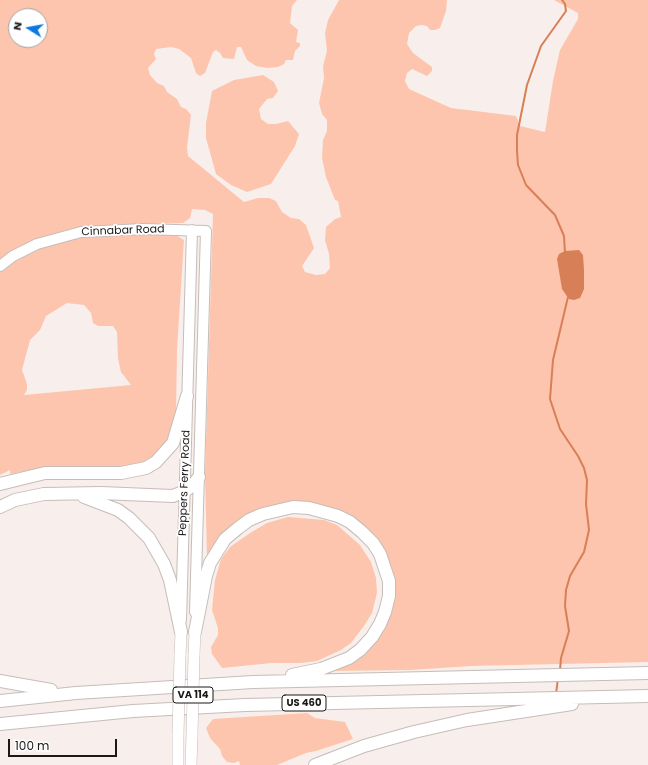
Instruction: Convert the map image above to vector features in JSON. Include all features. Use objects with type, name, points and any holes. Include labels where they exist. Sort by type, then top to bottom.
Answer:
[{"type":"highway","points":[[0,484],[45,473],[121,473],[146,468],[156,462],[172,443],[187,396]]},
{"type":"highway","points":[[0,507],[28,496],[59,494],[101,493],[172,496],[185,491],[199,477]]},
{"type":"highway","points":[[59,494],[76,494],[104,503],[129,518],[140,527],[149,538],[164,564],[170,580],[181,632]]},
{"type":"highway","points":[[195,632],[210,563],[225,539],[249,520],[278,509],[293,507],[309,508],[338,516],[350,522],[362,532],[373,543],[380,554],[389,581],[389,596],[385,612],[372,637],[360,650],[336,664],[303,673],[253,682]]},
{"type":"highway","name":"US 460","points":[[0,701],[76,693],[253,682],[648,673]]},
{"type":"highway","points":[[0,681],[37,689],[76,693]]},
{"type":"highway","name":"US 460","points":[[0,724],[126,712],[245,705],[648,696]]},
{"type":"highway","points":[[315,765],[364,746],[452,723],[609,697]]},
{"type":"main road","name":"Peppers Ferry Road","points":[[178,765],[181,632]]},
{"type":"main road","name":"Peppers Ferry Road","points":[[191,765],[195,632]]},
{"type":"street","name":"Cinnabar Road","points":[[0,266],[37,244],[81,232],[144,228],[206,232]]},
{"type":"street","name":"Peppers Ferry Road","points":[[181,632],[192,230]]},
{"type":"street","name":"Peppers Ferry Road","points":[[195,632],[206,232]]},
{"type":"shaded area","points":[[0,0],[297,0],[292,6],[290,23],[298,30],[296,42],[300,43],[300,46],[295,51],[293,60],[286,60],[284,64],[278,67],[267,68],[256,66],[247,60],[241,47],[237,47],[234,59],[223,58],[216,50],[213,52],[205,73],[200,76],[196,73],[191,58],[179,49],[171,47],[156,49],[154,54],[156,59],[148,68],[150,75],[157,83],[164,86],[167,92],[177,99],[181,107],[186,109],[191,115],[187,147],[188,156],[244,202],[258,198],[269,198],[276,201],[282,212],[291,218],[299,219],[306,225],[314,248],[302,266],[305,272],[316,275],[325,274],[330,268],[329,254],[325,240],[326,227],[335,219],[341,217],[338,201],[335,200],[326,177],[322,158],[323,140],[327,131],[327,120],[322,114],[319,103],[324,78],[323,66],[327,51],[325,33],[328,20],[339,0],[447,0],[446,11],[440,28],[430,30],[427,26],[422,25],[416,26],[409,33],[407,44],[413,53],[432,67],[432,71],[427,76],[412,69],[407,73],[405,81],[409,89],[451,108],[516,116],[520,126],[545,132],[553,81],[560,50],[578,19],[578,13],[554,0],[648,0],[648,662],[471,666],[410,670],[327,671],[377,634],[388,567],[341,512],[326,506],[297,502],[269,506],[246,516],[218,539],[207,558],[205,476],[213,214],[205,210],[192,209],[190,218],[183,223],[109,225],[74,228],[39,238],[0,260]]},
{"type":"shaded area","points":[[263,75],[274,82],[278,91],[273,98],[267,99],[259,109],[261,119],[268,124],[288,121],[299,134],[295,146],[271,184],[247,192],[231,185],[216,174],[206,138],[206,123],[212,91],[234,80]]},
{"type":"shaded area","points":[[109,234],[174,234],[184,240],[177,349],[176,414],[169,439],[152,459],[131,468],[42,468],[10,474],[10,470],[0,475],[0,271],[38,248],[76,237]],"holes":[[[67,303],[84,305],[91,313],[93,323],[98,326],[113,326],[117,332],[118,359],[121,372],[131,385],[24,395],[27,390],[27,384],[22,370],[30,340],[40,330],[46,316]]]},
{"type":"shaded area","points":[[579,250],[583,255],[584,289],[580,298],[574,300],[569,299],[562,289],[557,259],[559,254],[565,251]]},
{"type":"shaded area","points":[[288,517],[324,520],[337,525],[360,545],[371,562],[376,578],[377,593],[372,613],[351,643],[341,650],[317,661],[301,663],[272,663],[222,668],[212,654],[211,647],[218,635],[218,628],[212,610],[215,580],[221,559],[230,547],[250,533],[267,523]]},
{"type":"shaded area","points":[[307,713],[315,718],[345,722],[353,739],[306,753],[277,765],[240,765],[239,761],[234,763],[227,762],[222,756],[220,749],[210,738],[206,728],[213,719]]},
{"type":"waterway","points":[[562,0],[565,4],[566,11],[541,46],[527,85],[517,135],[517,151],[518,165],[526,185],[555,215],[564,236],[565,253]]},
{"type":"waterway","points":[[560,670],[561,658],[569,631],[565,606],[566,590],[570,576],[584,552],[589,530],[586,504],[587,480],[584,468],[560,429],[550,399],[553,360],[568,297]]},
{"type":"waterway","points":[[556,694],[558,678]]}]
